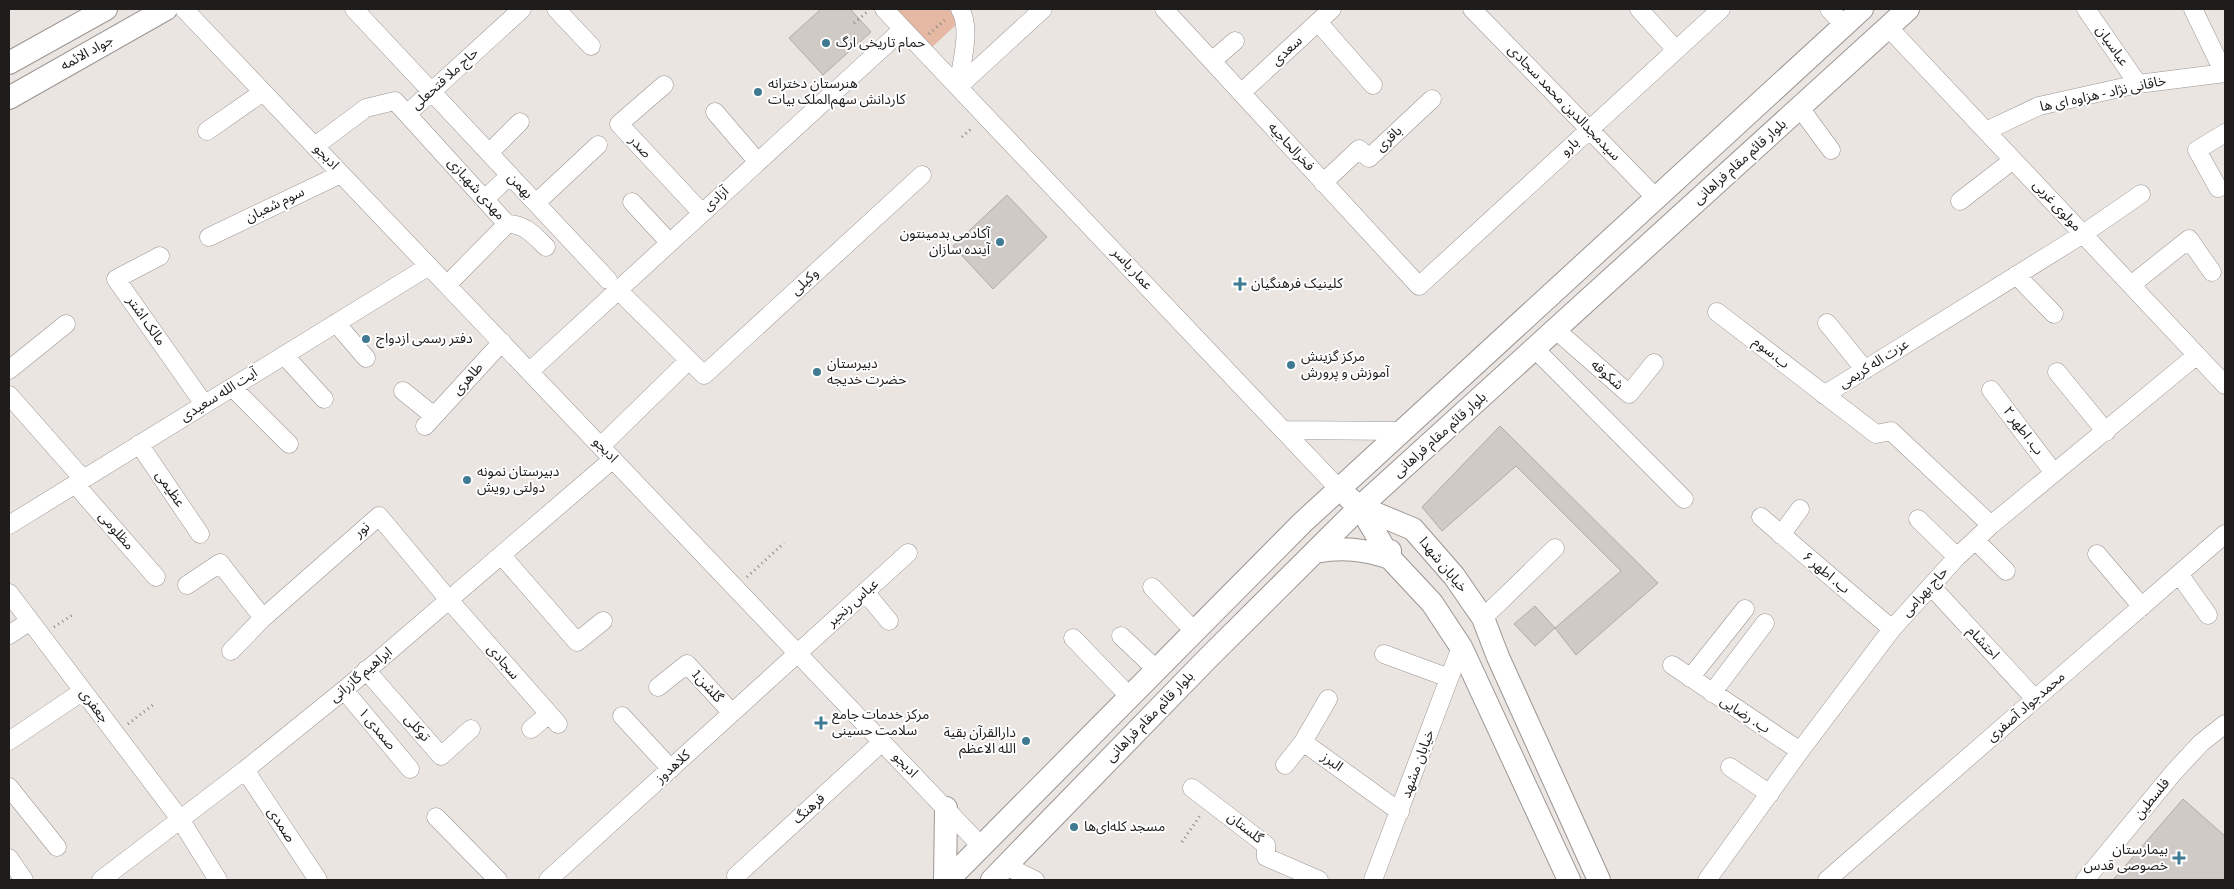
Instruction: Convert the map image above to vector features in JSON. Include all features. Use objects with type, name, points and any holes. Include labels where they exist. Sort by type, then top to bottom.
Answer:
[{"type":"main road","points":[[9,63],[106,9]]},
{"type":"main road","name":"جواد الائمه","points":[[9,98],[166,9]]},
{"type":"main road","name":"بلوار قائم مقام فراهانی","points":[[946,880],[982,847],[1339,488],[1862,9]]},
{"type":"main road","name":"بلوار قائم مقام فراهانی","points":[[999,873],[1207,659],[1360,508],[1908,9]]},
{"type":"main road","points":[[1339,488],[1360,508],[1390,558],[1432,603],[1460,647],[1569,880]]},
{"type":"main road","name":"خیابان شهدا","points":[[1360,508],[1412,529],[1454,576],[1483,618],[1502,666],[1600,880]]},
{"type":"main road","points":[[1390,558],[1390,545],[1393,537],[1401,531],[1412,529]]},
{"type":"main road","points":[[1315,552],[1337,548],[1358,549],[1390,558]]},
{"type":"main road","points":[[946,808],[946,880]]},
{"type":"main road","name":"ادبجو","points":[[982,847],[999,873]]},
{"type":"street","name":"ادبجو","points":[[184,9],[982,847]]},
{"type":"street","name":"بهمن","points":[[354,9],[612,285]]},
{"type":"street","name":"حاج ملا فتحعلی","points":[[315,146],[366,108],[395,100],[407,114],[522,9]]},
{"type":"street","points":[[556,9],[591,46]]},
{"type":"street","name":"عمار یاسر","points":[[884,9],[1339,488]]},
{"type":"street","points":[[958,87],[1043,9]]},
{"type":"street","name":"فخرالحاجیه","points":[[1164,9],[1419,286]]},
{"type":"street","name":"سعدی","points":[[1241,93],[1332,9]]},
{"type":"street","name":"سیدمجدالدین محمد سجادی","points":[[1472,9],[1656,198]]},
{"type":"street","points":[[1639,9],[1676,50]]},
{"type":"street","points":[[1829,9],[1844,25]]},
{"type":"street","name":"عباسیان","points":[[2086,9],[2138,84]]},
{"type":"street","points":[[2193,9],[2224,73]]},
{"type":"street","name":"بارو","points":[[1419,286],[1717,10]]},
{"type":"street","points":[[955,12],[964,16],[966,27],[958,87]]},
{"type":"street","points":[[1318,22],[1373,85]]},
{"type":"street","name":"آزادی","points":[[530,371],[612,285],[669,242],[903,28]]},
{"type":"street","name":"مولوی غربی","points":[[1888,28],[2197,355],[2224,381]]},
{"type":"street","points":[[1212,61],[1235,41]]},
{"type":"street","name":"خاقانی نژاد - هزاوه ای ها","points":[[1986,131],[2040,106],[2138,84],[2224,73]]},
{"type":"street","name":"صدر","points":[[664,85],[619,124],[701,212]]},
{"type":"street","points":[[207,131],[263,92]]},
{"type":"street","name":"باقری","points":[[1323,182],[1359,149],[1369,158],[1432,99]]},
{"type":"street","points":[[1800,108],[1831,150]]},
{"type":"street","points":[[716,112],[757,161]]},
{"type":"street","name":"مهدی شهبازی","points":[[407,114],[486,198],[507,224],[447,285]]},
{"type":"street","points":[[489,153],[520,122]]},
{"type":"street","points":[[2218,188],[2196,150],[2225,133]]},
{"type":"street","points":[[536,203],[598,145]]},
{"type":"street","points":[[1960,201],[2013,160]]},
{"type":"street","name":"سوم شعبان","points":[[209,237],[341,174]]},
{"type":"street","points":[[486,198],[510,175]]},
{"type":"street","name":"وکیلی","points":[[612,285],[704,375],[922,175]]},
{"type":"street","name":"عزت اله کریمی","points":[[1991,524],[1891,431],[1876,434],[1824,394],[2083,234],[2141,194]]},
{"type":"street","points":[[632,202],[669,242]]},
{"type":"street","points":[[507,224],[519,224],[546,247]]},
{"type":"street","points":[[2131,285],[2189,239],[2212,272]]},
{"type":"street","name":"مالک اشتر","points":[[160,256],[116,279],[204,404]]},
{"type":"street","name":"آیت الله سعیدی","points":[[9,525],[429,266]]},
{"type":"street","points":[[2016,275],[2054,314]]},
{"type":"street","name":"ب.سوم","points":[[1717,312],[1824,394]]},
{"type":"street","points":[[336,323],[366,358]]},
{"type":"street","points":[[1827,323],[1864,370]]},
{"type":"street","points":[[9,370],[66,324]]},
{"type":"street","name":"شکوفه","points":[[1556,330],[1629,394],[1654,363]]},
{"type":"street","name":"طاهری","points":[[403,391],[430,421],[502,342]]},
{"type":"street","points":[[1535,349],[1684,499]]},
{"type":"street","points":[[284,355],[324,398]]},
{"type":"street","name":"حاج بهرامی","points":[[1707,880],[1800,751],[1892,629],[1957,557],[1991,524],[2106,432],[2197,355]]},
{"type":"street","points":[[601,446],[688,361]]},
{"type":"street","points":[[2057,372],[2106,432]]},
{"type":"street","points":[[232,387],[289,444]]},
{"type":"street","name":"ب. اطهر ۲","points":[[1991,390],[2054,472]]},
{"type":"street","name":"مظلومی","points":[[9,395],[156,577]]},
{"type":"street","points":[[1284,430],[1401,430]]},
{"type":"street","name":"عظیمی","points":[[139,444],[200,534]]},
{"type":"street","name":"ابراهیم گازرانی","points":[[101,880],[245,770],[344,690],[613,459]]},
{"type":"street","points":[[1781,535],[1800,509]]},
{"type":"street","name":"نور","points":[[231,651],[263,618],[378,516],[449,600]]},
{"type":"street","name":"ب. اطهر ۶","points":[[1761,517],[1892,629]]},
{"type":"street","points":[[1918,519],[1957,557]]},
{"type":"street","name":"محمدجواد آصفری","points":[[1827,880],[2225,534]]},
{"type":"street","points":[[1975,540],[2006,571]]},
{"type":"street","points":[[1483,618],[1555,548]]},
{"type":"street","name":"عباس رنجبر","points":[[798,653],[908,553]]},
{"type":"street","points":[[2097,554],[2142,607]]},
{"type":"street","points":[[502,556],[577,642],[604,621]]},
{"type":"street","points":[[188,585],[220,563],[263,618]]},
{"type":"street","points":[[2179,574],[2208,615]]},
{"type":"street","name":"احتشام","points":[[1930,586],[2035,699]]},
{"type":"street","points":[[1152,587],[1195,632]]},
{"type":"street","points":[[865,592],[889,621]]},
{"type":"street","name":"جعفری","points":[[9,593],[180,819],[218,880]]},
{"type":"street","name":"سجادی","points":[[449,600],[553,719],[531,729]]},
{"type":"street","points":[[1690,678],[1745,609]]},
{"type":"street","points":[[9,635],[30,621]]},
{"type":"street","points":[[1712,693],[1765,623]]},
{"type":"street","points":[[1121,636],[1157,670]]},
{"type":"street","points":[[1073,638],[1130,697]]},
{"type":"street","name":"خیابان مشهد","points":[[1373,880],[1400,812],[1460,647]]},
{"type":"street","name":"کلاهدوز","points":[[548,880],[798,653]]},
{"type":"street","points":[[1384,654],[1449,678]]},
{"type":"street","name":"گلشن1","points":[[658,687],[687,664],[732,713]]},
{"type":"street","name":"ب. رضایی","points":[[1672,666],[1800,751]]},
{"type":"street","name":"توکلی","points":[[366,670],[441,756],[470,729]]},
{"type":"street","name":"صمدی ۱","points":[[344,690],[410,769]]},
{"type":"street","points":[[9,741],[83,691]]},
{"type":"street","points":[[1285,765],[1303,742],[1328,699]]},
{"type":"street","points":[[622,716],[671,768]]},
{"type":"street","name":"فلسطین","points":[[2085,880],[2174,772],[2201,743],[2224,727]]},
{"type":"street","name":"فرهنگ","points":[[736,876],[882,742]]},
{"type":"street","name":"البرز","points":[[1303,742],[1400,812]]},
{"type":"street","points":[[1730,768],[1770,794]]},
{"type":"street","name":"صمدی","points":[[245,770],[318,880]]},
{"type":"street","points":[[9,787],[57,847]]},
{"type":"street","name":"گلستان","points":[[1192,788],[1266,845],[1266,857],[1319,880]]},
{"type":"street","points":[[436,817],[498,880]]},
{"type":"street","points":[[9,858],[24,880]]},
{"type":"street","name":"ادبجو","points":[[999,873],[1035,880]]},
{"type":"path","points":[[854,23],[870,9]]},
{"type":"path","points":[[921,48],[955,12]]},
{"type":"path","points":[[735,588],[784,543]]},
{"type":"path","points":[[42,636],[74,614]]},
{"type":"path","points":[[115,733],[154,704]]},
{"type":"path","points":[[1182,842],[1210,801]]},
{"type":"shaded area","points":[[894,9],[949,9],[960,21],[930,49]]},
{"type":"building","name":"حمام تاریخی ارگ","points":[[821,9],[850,9],[871,32],[823,75],[789,38]]},
{"type":"building","name":"آکادمی بدمینتون آینده سازان","points":[[1007,195],[1047,237],[993,289],[953,246]]},
{"type":"building","points":[[1500,426],[1658,583],[1576,655],[1555,628],[1621,571],[1516,466],[1442,531],[1422,507]]},
{"type":"building","points":[[1535,606],[1555,628],[1535,646],[1514,624]]},
{"type":"building","name":"بیمارستان خصوصی قدس","points":[[2183,799],[2225,836],[2225,880],[2113,880]]},
{"type":"place","name":"حمام تاریخی ارگ","points":[[826,43]]},
{"type":"place","name":"هنرستان دخترانه کاردانش سهم‌الملک بیات","points":[[758,92]]},
{"type":"place","name":"آکادمی بدمینتون آینده سازان","points":[[1000,242]]},
{"type":"place","name":"کلینیک فرهنگیان","points":[[1240,284]]},
{"type":"place","name":"دفتر رسمی ازدواج","points":[[366,339]]},
{"type":"place","name":"مرکز گزینش آموزش و پرورش","points":[[1291,365]]},
{"type":"place","name":"دبیرستان حضرت خدیجه","points":[[817,372]]},
{"type":"place","name":"دبیرستان نمونه دولتی رویش","points":[[467,480]]},
{"type":"place","name":"مرکز خدمات جامع سلامت حسینی","points":[[821,723]]},
{"type":"place","name":"دارالقرآن بقیة الله الاعظم","points":[[1026,741]]},
{"type":"place","name":"مسجد کله‌ای‌ها","points":[[1074,827]]},
{"type":"place","name":"بیمارستان خصوصی قدس","points":[[2179,858]]}]
